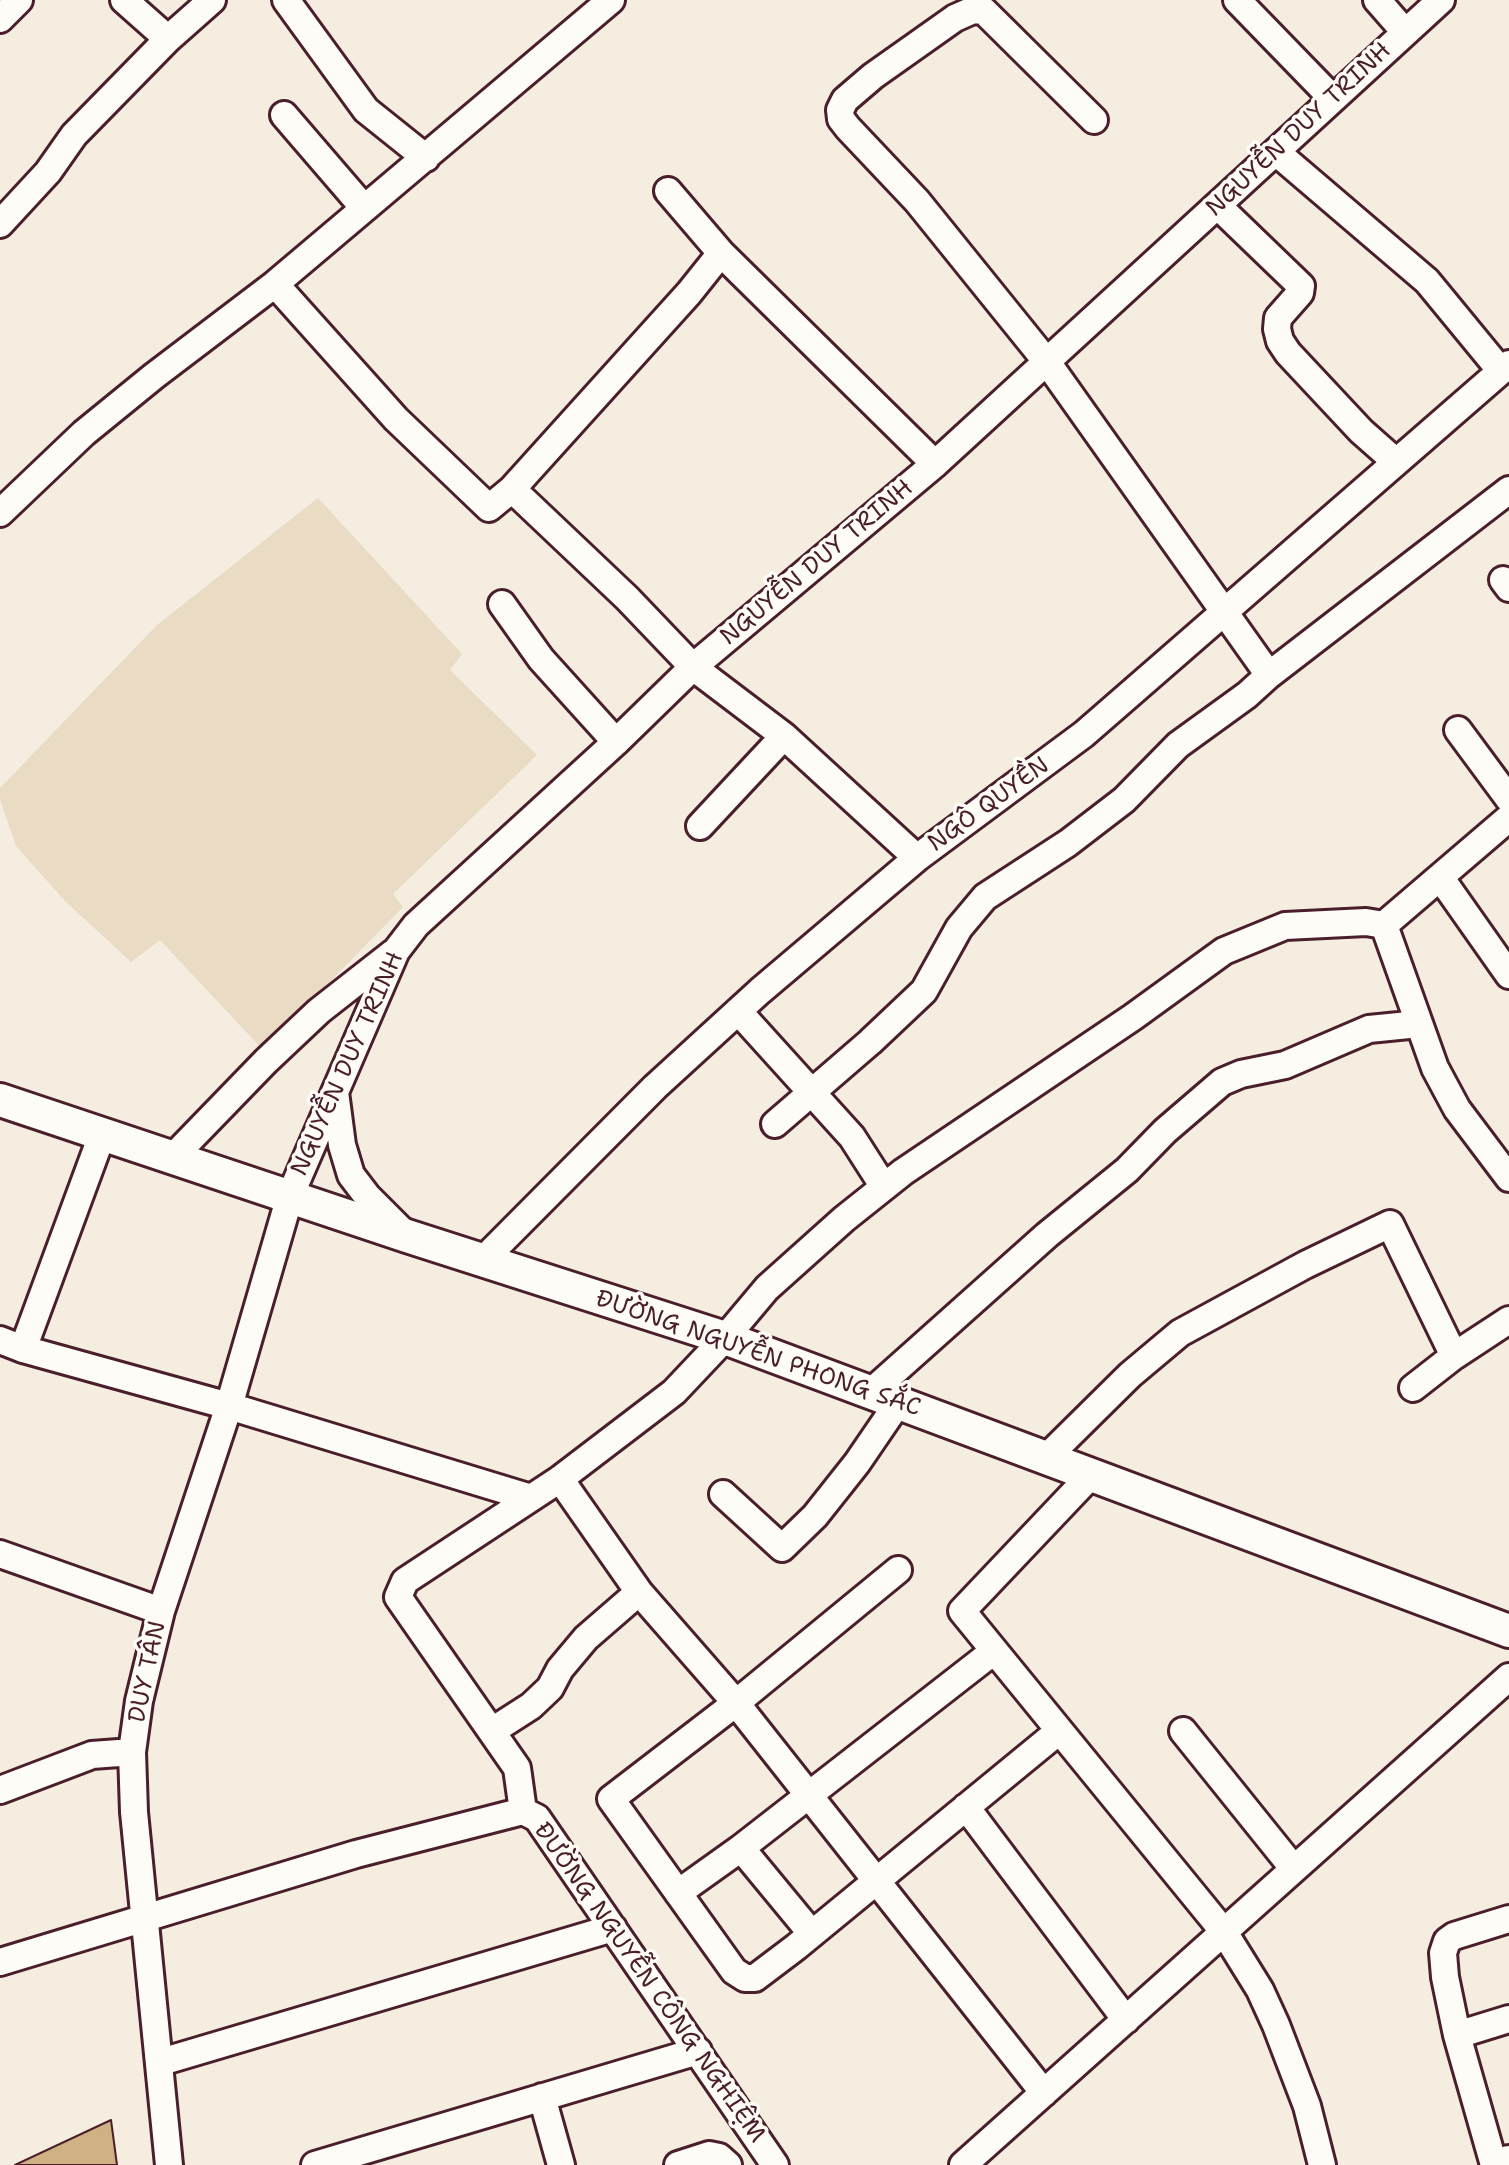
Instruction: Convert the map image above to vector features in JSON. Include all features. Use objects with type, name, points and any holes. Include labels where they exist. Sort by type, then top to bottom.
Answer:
[{"type":"main road","name":"ĐƯỜNG NGUYỄN PHONG SẮC","points":[[0,1100],[482,1261],[725,1338],[1509,1631]]},
{"type":"main road","points":[[1496,2165],[1509,2162]]},
{"type":"street","points":[[0,19],[19,0]]},
{"type":"street","points":[[124,0],[168,39]]},
{"type":"street","points":[[3,215],[48,172],[74,135],[168,39],[212,0]]},
{"type":"street","points":[[286,0],[366,110],[426,158]]},
{"type":"street","points":[[0,513],[84,433],[275,284],[611,0]]},
{"type":"street","points":[[1237,0],[1333,99]]},
{"type":"street","points":[[1377,0],[1405,32]]},
{"type":"street","name":"NGUYỄN DUY TRINH","points":[[290,1196],[396,951],[416,925],[616,742],[693,667],[935,464],[1441,0]]},
{"type":"street","points":[[1094,120],[984,11],[973,10],[955,18],[873,76],[845,100],[840,110],[841,119],[848,128],[917,201],[1047,362],[1269,675]]},
{"type":"street","points":[[284,115],[364,208]]},
{"type":"street","points":[[1276,152],[1427,281],[1505,368]]},
{"type":"street","points":[[668,191],[721,253],[935,464]]},
{"type":"street","points":[[1218,206],[1301,286],[1300,293],[1278,318],[1280,341],[1288,353],[1361,431],[1396,462]]},
{"type":"street","points":[[275,284],[396,419],[489,508],[512,489],[689,293],[721,253]]},
{"type":"street","name":"NGÔ QUYỀN","points":[[482,1261],[655,1087],[738,1011],[917,858],[1084,734],[1505,368]]},
{"type":"street","points":[[512,489],[627,598],[693,667],[784,736],[917,858]]},
{"type":"street","points":[[775,1124],[924,991],[959,928],[985,897],[1068,843],[1124,800],[1178,745],[1247,695],[1509,490]]},
{"type":"street","points":[[502,604],[541,659],[616,742]]},
{"type":"street","points":[[1458,730],[1509,799]]},
{"type":"street","points":[[700,826],[784,736]]},
{"type":"street","points":[[1384,925],[1509,818]]},
{"type":"street","points":[[1440,877],[1509,975]]},
{"type":"street","points":[[523,1811],[517,1768],[398,1597],[405,1581],[560,1479],[674,1392],[767,1288],[884,1187],[1224,951],[1285,926],[1366,922],[1384,925]]},
{"type":"street","points":[[1384,925],[1435,1068],[1457,1109],[1509,1178]]},
{"type":"street","points":[[173,1157],[319,1011],[396,951]]},
{"type":"street","points":[[738,1011],[852,1137],[884,1187]]},
{"type":"street","points":[[723,1494],[782,1548],[824,1505],[857,1463],[884,1398],[1047,1235],[1127,1170],[1165,1131],[1222,1082],[1241,1074],[1285,1065],[1369,1029],[1419,1024]]},
{"type":"street","points":[[334,1089],[342,1145],[351,1175],[367,1196],[407,1236]]},
{"type":"street","points":[[102,1135],[70,1216],[7,1347],[229,1406],[531,1498]]},
{"type":"street","name":"DUY TÂN","points":[[169,2165],[134,1812],[132,1752],[139,1701],[161,1611],[229,1406],[290,1196]]},
{"type":"street","points":[[1046,1458],[1130,1375],[1180,1333],[1305,1265],[1390,1224],[1454,1356]]},
{"type":"street","points":[[1413,1388],[1454,1356],[1509,1320]]},
{"type":"street","points":[[1091,1475],[962,1611],[1224,1932],[1260,1990],[1276,2025],[1307,2106],[1322,2165]]},
{"type":"street","points":[[560,1479],[639,1592],[736,1703],[1044,2093]]},
{"type":"street","points":[[0,1554],[161,1611]]},
{"type":"street","points":[[898,1570],[736,1703],[611,1799],[734,1971],[745,1978],[755,1978],[1059,1731]]},
{"type":"street","points":[[492,1731],[531,1706],[550,1688],[560,1669],[586,1638],[639,1592]]},
{"type":"street","points":[[678,1893],[809,1796],[994,1651]]},
{"type":"street","points":[[963,2165],[1509,1677]]},
{"type":"street","points":[[1183,1731],[1294,1869]]},
{"type":"street","points":[[3,1782],[92,1755],[132,1752]]},
{"type":"street","points":[[966,1807],[1126,2020]]},
{"type":"street","name":"ĐƯỜNG NGUYỄN CÔNG NGHIỆM","points":[[0,1962],[356,1854],[523,1811],[537,1818],[775,2165]]},
{"type":"street","points":[[741,1848],[812,1934]]},
{"type":"street","points":[[1496,2165],[1457,2035],[1443,1953],[1447,1941],[1454,1936],[1509,1919]]},
{"type":"street","points":[[161,2062],[613,1928]]},
{"type":"street","points":[[1457,2035],[1509,2019]]},
{"type":"street","points":[[315,2165],[698,2051]]},
{"type":"street","points":[[542,2097],[561,2165]]},
{"type":"street","points":[[678,2165],[709,2155],[719,2157],[728,2165]]},
{"type":"shaded area","points":[[318,498],[462,654],[450,670],[537,755],[393,894],[403,907],[263,1050],[160,940],[131,962],[65,901],[16,846],[0,799],[0,788],[157,625]]},
{"type":"building","points":[[111,2120],[117,2165],[15,2165]]}]
